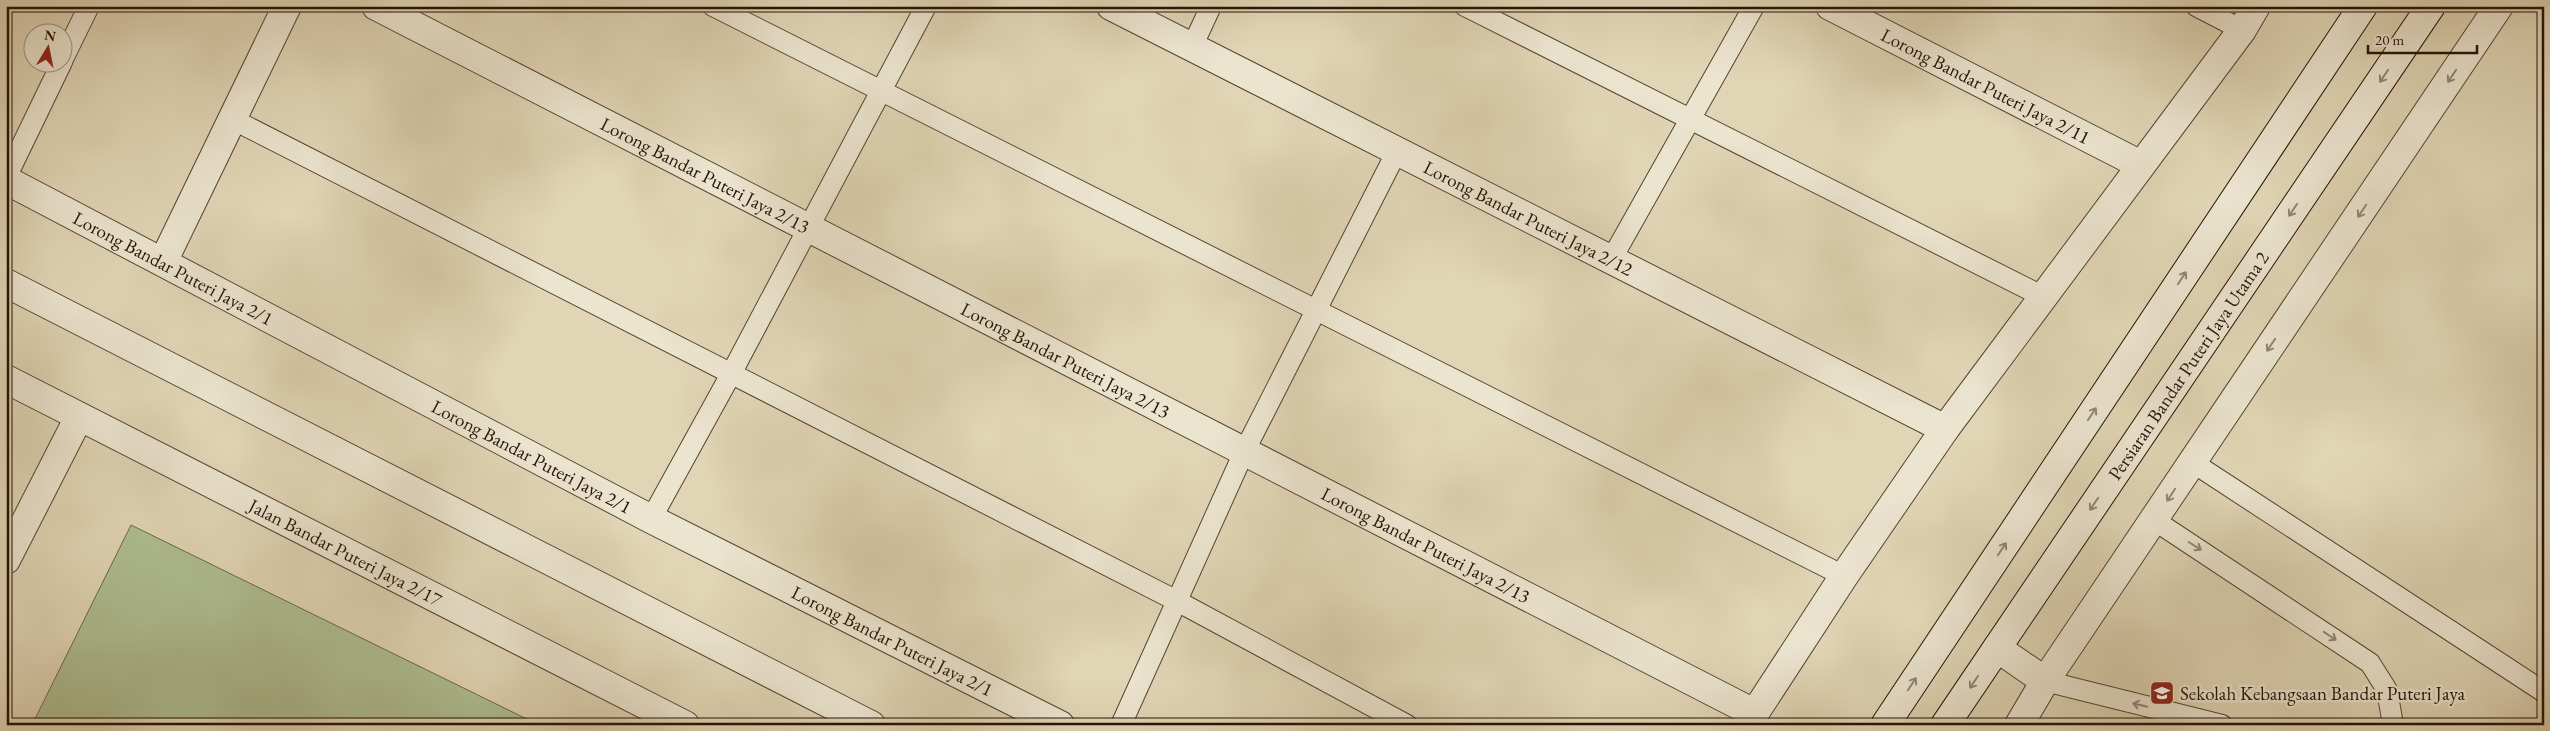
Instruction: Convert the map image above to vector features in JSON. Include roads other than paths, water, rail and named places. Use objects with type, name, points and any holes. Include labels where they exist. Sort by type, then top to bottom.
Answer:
[{"type":"street","points":[[163,262],[287,6]]},
{"type":"street","name":"Lorong Bandar Puteri Jaya 2/13","points":[[376,6],[1244,452],[1751,719]]},
{"type":"street","name":"Lorong Bandar Puteri Jaya 2/12","points":[[1111,6],[1945,429]]},
{"type":"street","name":"Lorong Bandar Puteri Jaya 2/11","points":[[1830,6],[2141,165]]},
{"type":"street","points":[[1751,719],[1844,576],[1945,429],[2242,30],[2256,6]]},
{"type":"street","points":[[1885,725],[2363,6]]},
{"type":"street","name":"Persiaran Bandar Puteri Jaya Utama 2","points":[[1945,725],[2431,6]]},
{"type":"street","points":[[2019,725],[2045,681],[2499,6]]},
{"type":"street","name":"Lorong Bandar Puteri Jaya 2/1","points":[[6,179],[651,519],[1060,725]]},
{"type":"street","points":[[6,282],[871,725]]},
{"type":"street","name":"Jalan Bandar Puteri Jaya 2/17","points":[[6,379],[686,725]]},
{"type":"street","points":[[6,560],[79,417]]},
{"type":"street","points":[[1997,648],[2045,681]]},
{"type":"lane","points":[[72,41],[89,6]]},
{"type":"lane","points":[[713,6],[1844,576]]},
{"type":"lane","points":[[651,519],[731,374],[926,6]]},
{"type":"lane","points":[[1192,47],[1211,6]]},
{"type":"lane","points":[[1464,6],[2044,297]]},
{"type":"lane","points":[[1611,260],[1754,6]]},
{"type":"lane","points":[[2196,6],[2242,30]]},
{"type":"lane","points":[[6,179],[57,72]]},
{"type":"lane","points":[[232,119],[1177,601],[1407,725]]},
{"type":"lane","points":[[1121,725],[1244,452],[1397,151]]},
{"type":"lane","points":[[2192,462],[2544,692]]},
{"type":"lane","points":[[2154,520],[2370,664],[2387,690],[2393,725]]},
{"type":"lane","points":[[2045,681],[2222,725]]},
{"type":"place","name":"Sekolah Kebangsaan Bandar Puteri Jaya","points":[[2162,693]]}]
